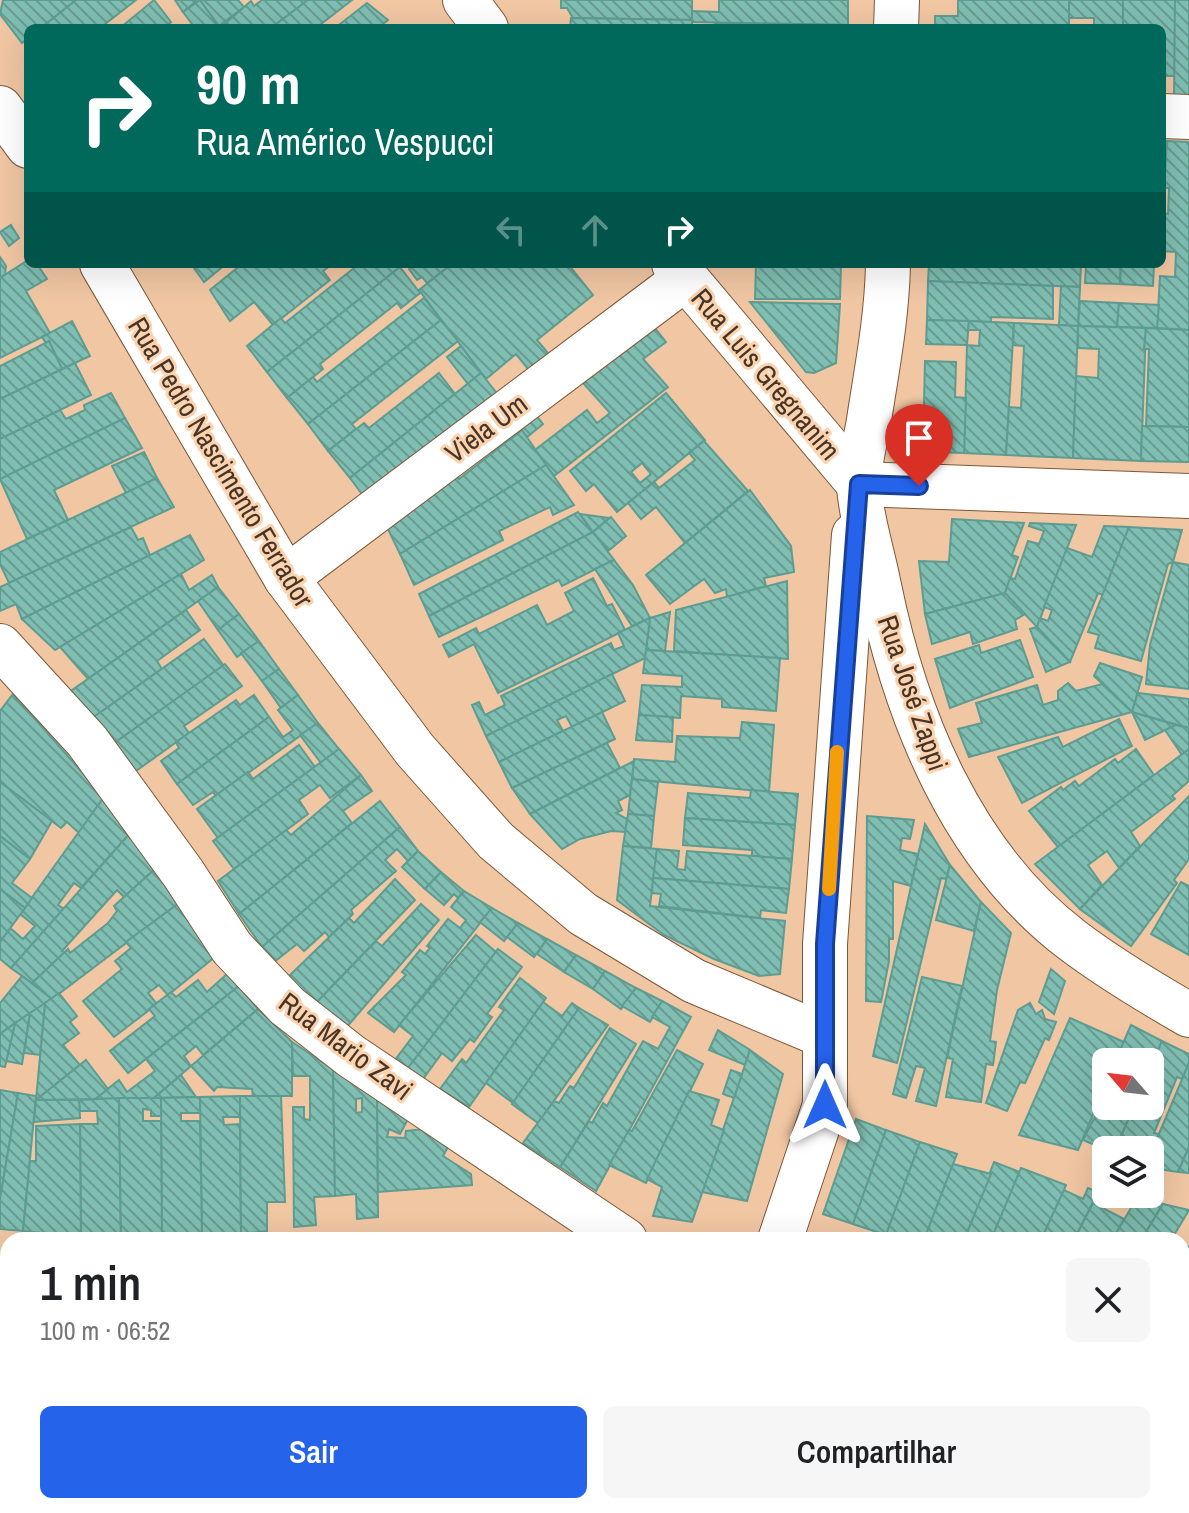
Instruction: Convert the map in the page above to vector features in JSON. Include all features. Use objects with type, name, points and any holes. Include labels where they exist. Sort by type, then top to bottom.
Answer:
[{"type":"street","points":[[465,0],[483,24]]},
{"type":"street","points":[[896,24],[897,0]]},
{"type":"street","points":[[0,108],[24,141]]},
{"type":"street","points":[[1166,116],[1189,117]]},
{"type":"street","name":"Rua Pedro Nascimento Ferrador","points":[[104,268],[286,578],[415,750],[506,850],[583,914],[694,981],[825,1036]]},
{"type":"street","name":"Rua José Zappi","points":[[888,268],[887,310],[859,484],[887,626],[917,720],[942,781],[994,858],[1022,893],[1060,929],[1130,981],[1189,1015]]},
{"type":"street","name":"Viela Um","points":[[286,578],[680,271]]},
{"type":"street","name":"Rua Luis Gregnanim","points":[[680,271],[859,484]]},
{"type":"street","points":[[783,1232],[825,1105],[825,944],[859,484],[1189,496]]},
{"type":"street","name":"Rua Mario Zavi","points":[[0,646],[87,741],[132,799],[232,948],[287,1006],[351,1056],[613,1232]]},
{"type":"building","points":[[3,0],[76,0],[46,24],[24,24],[22,43],[0,14]]},
{"type":"building","points":[[76,0],[136,0],[105,24],[46,24]]},
{"type":"building","points":[[154,0],[171,22],[169,24],[125,24]]},
{"type":"building","points":[[175,0],[198,0],[183,12]]},
{"type":"building","points":[[200,0],[217,24],[192,24],[183,12]]},
{"type":"building","points":[[200,0],[238,0],[244,7],[218,24]]},
{"type":"building","points":[[262,0],[308,0],[276,24],[225,24],[251,1],[254,6]]},
{"type":"building","points":[[308,0],[352,0],[321,24],[276,24]]},
{"type":"building","points":[[561,0],[692,0],[692,20],[573,18],[567,8],[561,8]]},
{"type":"building","points":[[719,0],[848,0],[848,24],[692,22],[692,11],[719,12]]},
{"type":"building","points":[[958,0],[1069,0],[1069,24],[935,24],[935,16],[958,16]]},
{"type":"building","points":[[1069,0],[1123,0],[1123,24],[1094,24],[1094,18],[1069,18]]},
{"type":"building","points":[[1123,0],[1175,0],[1175,76],[1166,76],[1166,24],[1123,24]]},
{"type":"building","points":[[1175,0],[1189,0],[1189,95],[1174,95]]},
{"type":"building","points":[[367,3],[388,20],[383,24],[340,24]]},
{"type":"building","points":[[571,18],[692,20],[692,24],[570,24]]},
{"type":"building","points":[[1167,141],[1189,142],[1189,330],[1157,328],[1160,276],[1175,277],[1176,252],[1166,251],[1169,188],[1166,188]]},
{"type":"building","points":[[11,225],[19,238],[9,246],[0,232]]},
{"type":"building","points":[[0,257],[6,266],[5,275],[0,278]]},
{"type":"building","points":[[24,263],[24,268],[40,268],[47,279],[26,291],[50,333],[0,358],[0,278]]},
{"type":"building","points":[[194,268],[221,268],[204,282]]},
{"type":"building","points":[[237,268],[327,268],[323,271],[330,280],[273,325],[254,302],[230,321],[210,290]]},
{"type":"building","points":[[354,268],[399,268],[267,372],[247,346],[281,318],[285,323]]},
{"type":"building","points":[[399,268],[420,293],[401,308],[397,303],[320,364],[323,369],[287,398],[267,372]]},
{"type":"building","points":[[447,268],[427,283],[422,277],[417,280],[409,269]]},
{"type":"building","points":[[447,268],[571,268],[593,295],[537,340],[553,359],[533,375],[516,354],[486,379],[419,290]]},
{"type":"building","points":[[756,268],[841,268],[840,299],[755,299]]},
{"type":"building","points":[[929,268],[1081,268],[1080,287],[928,281]]},
{"type":"building","points":[[1086,268],[1121,268],[1120,284],[1085,283]]},
{"type":"building","points":[[1121,268],[1154,268],[1153,286],[1120,284]]},
{"type":"building","points":[[928,281],[1053,286],[1053,319],[991,317],[991,322],[927,320]]},
{"type":"building","points":[[1061,286],[1080,287],[1078,326],[1059,325]]},
{"type":"building","points":[[424,298],[441,320],[308,424],[287,398],[313,377],[317,382]]},
{"type":"building","points":[[1080,301],[1119,303],[1117,327],[1078,326]]},
{"type":"building","points":[[750,302],[840,304],[836,363],[814,373],[806,372]]},
{"type":"building","points":[[1119,303],[1159,305],[1157,328],[1117,327]]},
{"type":"building","points":[[647,318],[666,342],[643,359],[668,387],[554,476],[535,450],[587,410],[597,423],[610,413],[576,375]]},
{"type":"building","points":[[441,320],[458,341],[352,424],[356,429],[328,451],[308,424]]},
{"type":"building","points":[[927,320],[969,321],[967,345],[926,344]]},
{"type":"building","points":[[72,321],[90,356],[62,369],[49,341],[46,343],[42,337]]},
{"type":"building","points":[[969,321],[1014,323],[1006,455],[964,453],[967,345],[979,346],[980,330],[968,330]]},
{"type":"building","points":[[1014,323],[1078,326],[1073,458],[1006,455],[1009,407],[1021,408],[1024,346],[1013,345]]},
{"type":"building","points":[[1078,326],[1146,328],[1141,461],[1073,458],[1076,376],[1098,378],[1099,349],[1078,348]]},
{"type":"building","points":[[1146,328],[1189,330],[1189,427],[1146,426],[1149,349],[1144,349]]},
{"type":"building","points":[[49,341],[62,369],[0,399],[0,366]]},
{"type":"building","points":[[461,346],[481,373],[468,384],[447,357]]},
{"type":"building","points":[[925,361],[956,362],[955,397],[966,398],[964,453],[931,452],[923,447]]},
{"type":"building","points":[[75,363],[91,395],[0,439],[0,399]]},
{"type":"building","points":[[439,373],[455,394],[350,478],[328,451],[364,423],[369,428]]},
{"type":"building","points":[[481,373],[502,400],[370,505],[350,478]]},
{"type":"building","points":[[111,393],[125,418],[0,479],[0,439],[60,410],[66,419],[85,410],[84,405]]},
{"type":"building","points":[[666,393],[705,440],[617,512],[594,484],[586,491],[570,471]],"holes":[[[642,463],[651,474],[640,483],[631,472]]]},
{"type":"building","points":[[532,410],[543,424],[527,437],[516,423]]},
{"type":"building","points":[[125,418],[142,448],[54,490],[68,520],[27,539],[0,479]]},
{"type":"building","points":[[1142,426],[1189,427],[1189,462],[1141,461]]},
{"type":"building","points":[[522,430],[546,465],[400,554],[387,527],[454,473],[459,479]]},
{"type":"building","points":[[704,441],[748,491],[685,543],[656,507],[641,519],[628,503],[654,482],[659,488],[695,460],[689,453]]},
{"type":"building","points":[[144,452],[157,478],[126,493],[112,466]]},
{"type":"building","points":[[546,465],[574,505],[553,515],[550,507],[499,531],[503,540],[414,585],[400,554]]},
{"type":"building","points":[[157,478],[174,507],[9,583],[0,564],[0,552]]},
{"type":"building","points":[[750,490],[791,546],[794,572],[764,578],[766,586],[727,597],[726,589],[715,593],[704,579],[670,604],[646,575]]},
{"type":"building","points":[[578,512],[593,532],[429,616],[419,594]]},
{"type":"building","points":[[580,514],[609,518],[593,532]]},
{"type":"building","points":[[611,517],[626,536],[608,551],[593,532]]},
{"type":"building","points":[[952,519],[1024,523],[1012,555],[1018,557],[1005,593],[925,614],[919,561],[949,562]]},
{"type":"building","points":[[1030,523],[1076,525],[1037,627],[1005,593],[1010,578],[1015,579],[1028,541],[1039,544],[1044,531],[1029,526]]},
{"type":"building","points":[[1104,526],[1129,527],[1103,595],[1098,593],[1070,662],[1037,627],[1040,618],[1048,621],[1052,610],[1044,607],[1067,548],[1092,557]]},
{"type":"building","points":[[131,527],[138,540],[143,538],[150,555],[22,619],[16,604],[0,611],[0,587]]},
{"type":"building","points":[[1129,527],[1182,530],[1173,562],[1168,564],[1141,661],[1095,648],[1099,635],[1088,632]]},
{"type":"building","points":[[593,532],[614,560],[562,586],[559,580],[439,637],[429,616]]},
{"type":"building","points":[[190,535],[204,560],[55,650],[22,619]]},
{"type":"building","points":[[614,560],[633,585],[650,618],[632,626],[595,569]]},
{"type":"building","points":[[1173,562],[1189,565],[1189,689],[1146,684],[1150,645]]},
{"type":"building","points":[[181,574],[189,590],[212,575],[218,587],[88,679],[60,647]]},
{"type":"building","points":[[593,578],[607,606],[612,604],[625,630],[498,693],[474,644],[449,657],[443,645],[476,628],[479,634],[537,605],[547,625],[574,611],[565,593]]},
{"type":"building","points":[[787,581],[788,659],[674,651],[676,610]]},
{"type":"building","points":[[218,587],[239,614],[218,630],[198,601]]},
{"type":"building","points":[[1005,593],[1025,614],[1015,620],[1017,629],[973,644],[970,632],[932,644],[925,614]]},
{"type":"building","points":[[186,610],[200,630],[157,661],[162,669],[91,719],[68,693]]},
{"type":"building","points":[[670,612],[665,651],[646,650],[650,618]]},
{"type":"building","points":[[239,614],[259,641],[237,657],[218,630]]},
{"type":"building","points":[[650,618],[645,658],[486,736],[472,705],[479,702],[485,715],[505,705],[501,696],[611,643],[614,650],[624,646],[618,633]]},
{"type":"building","points":[[1037,627],[1070,662],[1046,672],[1030,629]]},
{"type":"building","points":[[204,639],[224,666],[113,744],[91,719]]},
{"type":"building","points":[[1020,640],[1033,677],[950,708],[935,659],[979,645],[981,653]]},
{"type":"building","points":[[259,641],[279,669],[262,681],[241,653]]},
{"type":"building","points":[[646,650],[780,658],[776,711],[722,707],[722,699],[681,696],[680,718],[639,715],[642,685],[682,687],[682,676],[643,673]]},
{"type":"building","points":[[1100,663],[1142,677],[1132,712],[1094,676]]},
{"type":"building","points":[[225,664],[242,686],[184,726],[189,733],[136,771],[113,744]]},
{"type":"building","points":[[279,669],[298,695],[281,708],[262,681]]},
{"type":"building","points":[[612,674],[625,701],[572,727],[566,716],[557,720],[563,731],[499,762],[486,736]]},
{"type":"building","points":[[1068,683],[1076,691],[1102,684],[1132,712],[969,757],[958,729],[982,723],[976,703],[1037,685],[1043,705],[1058,700],[1058,691]]},
{"type":"building","points":[[1138,693],[1189,699],[1189,728],[1132,712]]},
{"type":"building","points":[[13,694],[104,797],[79,833],[67,822],[61,828],[0,782],[0,711]]},
{"type":"building","points":[[254,695],[269,717],[177,784],[161,761],[179,748],[176,742],[236,700],[240,705]]},
{"type":"building","points":[[298,695],[318,723],[216,796],[213,792],[193,805],[177,784],[269,717],[283,737],[293,730],[278,710]]},
{"type":"building","points":[[602,712],[615,739],[512,788],[499,762]]},
{"type":"building","points":[[1132,712],[1176,725],[1145,740]]},
{"type":"building","points":[[639,715],[673,717],[672,742],[636,740]]},
{"type":"building","points":[[1119,719],[1132,746],[1022,803],[998,757],[1058,737],[1063,747]]},
{"type":"building","points":[[742,722],[774,725],[769,792],[632,779],[634,759],[675,762],[677,736],[740,738]]},
{"type":"building","points":[[318,723],[339,749],[321,763],[300,735]]},
{"type":"building","points":[[1176,725],[1189,728],[1189,749],[1182,755],[1165,730]]},
{"type":"building","points":[[607,743],[620,768],[530,814],[512,788]]},
{"type":"building","points":[[299,745],[315,767],[218,838],[197,809],[248,772],[253,779]]},
{"type":"building","points":[[339,749],[361,775],[330,798],[320,785],[299,800],[308,814],[234,869],[213,841]]},
{"type":"building","points":[[1136,749],[1154,775],[1058,847],[1029,811],[1061,787],[1063,790],[1075,781],[1079,786],[1115,759],[1118,763]]},
{"type":"building","points":[[1189,749],[1189,781],[1172,796],[1175,799],[1131,832],[1140,846],[1119,868],[1107,851],[1088,865],[1102,885],[1080,909],[1035,864]]},
{"type":"building","points":[[634,761],[630,795],[618,801],[622,810],[616,813],[627,819],[626,832],[611,831],[580,839],[562,849],[530,814]]},
{"type":"building","points":[[361,775],[372,791],[343,811],[352,823],[239,914],[218,881],[286,830],[291,835]]},
{"type":"building","points":[[632,779],[658,782],[654,816],[628,814]]},
{"type":"building","points":[[0,782],[52,821],[30,859],[0,836]]},
{"type":"building","points":[[751,790],[798,794],[795,825],[685,818],[688,793],[750,798]]},
{"type":"building","points":[[1189,796],[1189,859],[1174,880],[1177,883],[1131,946],[1080,909]]},
{"type":"building","points":[[104,797],[131,832],[81,888],[74,883],[58,905],[64,909],[11,968],[0,959],[0,942],[10,928],[23,939],[35,926],[20,914]]},
{"type":"building","points":[[380,801],[400,827],[262,947],[239,914]]},
{"type":"building","points":[[628,814],[654,816],[651,848],[623,846]]},
{"type":"building","points":[[867,816],[914,820],[910,839],[902,838],[900,850],[918,854],[911,886],[893,881],[893,939],[889,939],[889,961],[881,1002],[866,1001]]},
{"type":"building","points":[[685,818],[795,825],[792,859],[752,856],[752,850],[683,845]]},
{"type":"building","points":[[925,824],[950,865],[946,879],[941,878],[897,1063],[873,1056]]},
{"type":"building","points":[[400,827],[418,851],[408,861],[397,849],[385,860],[396,871],[351,910],[353,914],[329,937],[325,932],[304,951],[297,944],[274,962],[262,947]]},
{"type":"building","points":[[131,832],[156,868],[124,897],[117,890],[62,951],[65,953],[32,983],[11,968]]},
{"type":"building","points":[[0,836],[30,859],[12,883],[32,898],[25,908],[0,889]]},
{"type":"building","points":[[623,846],[657,849],[650,906],[785,921],[780,974],[759,976],[714,959],[664,935],[617,900]]},
{"type":"building","points":[[657,849],[679,851],[677,869],[685,870],[687,851],[792,859],[789,889],[653,878]]},
{"type":"building","points":[[418,851],[441,872],[425,889],[402,867]]},
{"type":"building","points":[[950,865],[981,902],[974,931],[936,920]]},
{"type":"building","points":[[156,868],[179,903],[52,999],[32,983],[68,949],[70,953],[108,923],[117,911],[114,906]]},
{"type":"building","points":[[441,872],[464,891],[458,898],[454,894],[444,905],[425,889]]},
{"type":"building","points":[[653,878],[789,889],[786,913],[761,910],[760,918],[659,906],[661,894],[652,893]]},
{"type":"building","points":[[395,879],[415,900],[315,1004],[288,977],[349,918],[354,923]]},
{"type":"building","points":[[1181,882],[1189,886],[1189,955],[1151,934]]},
{"type":"building","points":[[0,889],[25,908],[0,942]]},
{"type":"building","points":[[464,891],[492,908],[394,1032],[368,1013],[406,975],[402,972],[420,950],[425,954],[430,948],[427,946],[448,919],[460,928],[466,920],[451,907]]},
{"type":"building","points":[[981,902],[1011,933],[997,990],[990,1041],[996,1042],[993,1065],[986,1064],[981,1102],[946,1097],[953,1059],[947,1058]]},
{"type":"building","points":[[179,903],[216,956],[168,995],[159,985],[148,993],[157,1004],[114,1037],[83,1001],[122,969],[115,961],[131,948],[126,942]]},
{"type":"building","points":[[421,904],[439,920],[345,1029],[315,1004],[376,941],[382,946]]},
{"type":"building","points":[[492,908],[518,923],[504,941],[480,922]]},
{"type":"building","points":[[518,923],[547,939],[534,957],[507,937]]},
{"type":"building","points":[[476,935],[496,952],[408,1068],[395,1060],[413,1036],[399,1025]]},
{"type":"building","points":[[547,939],[576,955],[564,972],[537,954]]},
{"type":"building","points":[[498,949],[522,967],[487,1014],[492,1017],[474,1042],[470,1039],[452,1061],[442,1053],[423,1079],[408,1068]]},
{"type":"building","points":[[576,955],[605,971],[593,989],[564,972]]},
{"type":"building","points":[[1051,969],[1065,981],[1054,1014],[1039,1002]]},
{"type":"building","points":[[605,971],[636,988],[621,1009],[593,989]]},
{"type":"building","points":[[228,973],[239,986],[128,1073],[110,1051],[155,1016],[149,1009],[171,992],[176,997],[198,980],[207,992]]},
{"type":"building","points":[[22,976],[52,999],[0,1034],[0,1003]]},
{"type":"building","points":[[922,977],[962,986],[936,1106],[916,1101],[925,1068],[916,1066],[906,1098],[893,1094]]},
{"type":"building","points":[[520,978],[546,998],[469,1107],[440,1089],[462,1059],[466,1063],[504,1010],[499,1007]]},
{"type":"building","points":[[239,986],[258,1009],[203,1055],[196,1046],[184,1056],[191,1066],[154,1098],[95,1099],[119,1080],[127,1092],[155,1071],[146,1059]]},
{"type":"building","points":[[636,988],[662,1001],[650,1022],[622,1006]]},
{"type":"building","points":[[59,993],[77,1016],[70,1022],[79,1033],[63,1045],[80,1065],[36,1100],[45,1003]]},
{"type":"building","points":[[662,1001],[691,1017],[596,1191],[560,1167],[589,1121],[592,1123],[603,1103],[607,1106],[643,1041],[658,1049],[670,1027],[652,1017]]},
{"type":"building","points":[[543,1002],[562,1016],[572,1003],[579,1008],[513,1103],[486,1083]]},
{"type":"building","points":[[45,1003],[40,1055],[24,1053],[30,1013]]},
{"type":"building","points":[[1030,1003],[1036,1014],[1042,1010],[1045,1019],[1056,1022],[1049,1040],[1045,1038],[1025,1083],[1020,1082],[1007,1111],[986,1103],[1018,1010]]},
{"type":"building","points":[[579,1008],[608,1025],[538,1123],[512,1104]]},
{"type":"building","points":[[258,1009],[292,1042],[292,1096],[253,1096],[252,1089],[217,1087],[214,1091],[191,1066]]},
{"type":"building","points":[[30,1013],[22,1064],[6,1061],[15,1023]]},
{"type":"building","points":[[1070,1018],[1124,1042],[1121,1048],[1092,1048],[1092,1117],[1078,1150],[1019,1135]]},
{"type":"building","points":[[15,1023],[5,1067],[0,1066],[0,1034]]},
{"type":"building","points":[[1131,1025],[1162,1041],[1159,1048],[1121,1048]]},
{"type":"building","points":[[610,1028],[636,1044],[560,1167],[523,1143],[554,1101],[559,1103],[570,1086],[574,1088]]},
{"type":"building","points":[[718,1030],[750,1050],[745,1065],[709,1050]]},
{"type":"building","points":[[1162,1041],[1189,1054],[1189,1063],[1182,1079],[1177,1077],[1164,1109],[1164,1048],[1159,1048]]},
{"type":"building","points":[[292,1042],[333,1069],[335,1196],[314,1197],[316,1225],[294,1227],[293,1107],[304,1107],[304,1119],[310,1120],[310,1076],[293,1076]]},
{"type":"building","points":[[677,1050],[703,1064],[646,1183],[609,1165],[629,1130],[632,1131]]},
{"type":"building","points":[[750,1050],[783,1074],[747,1201],[702,1192]]},
{"type":"building","points":[[86,1060],[108,1089],[95,1099],[36,1100]]},
{"type":"building","points":[[1189,1063],[1189,1147],[1178,1172],[1164,1170],[1164,1136],[1158,1136]]},
{"type":"building","points":[[333,1069],[377,1098],[378,1217],[357,1219],[356,1194],[335,1196]],"holes":[[[362,1098],[362,1112],[356,1113],[356,1099]]]},
{"type":"building","points":[[731,1070],[742,1074],[734,1098],[723,1094]]},
{"type":"building","points":[[181,1075],[196,1097],[154,1098]]},
{"type":"building","points":[[0,1090],[18,1093],[0,1199]]},
{"type":"building","points":[[689,1091],[719,1100],[711,1125],[724,1130],[692,1222],[653,1216],[662,1187],[647,1179]]},
{"type":"building","points":[[18,1093],[36,1096],[23,1231],[0,1229],[0,1199]]},
{"type":"building","points":[[240,1096],[240,1117],[223,1117],[224,1125],[240,1124],[241,1232],[202,1232],[200,1097]]},
{"type":"building","points":[[240,1096],[281,1096],[285,1202],[267,1202],[267,1231],[241,1232]]},
{"type":"building","points":[[200,1097],[200,1113],[181,1113],[181,1121],[200,1121],[202,1232],[162,1232],[161,1098]]},
{"type":"building","points":[[119,1098],[121,1232],[81,1232],[80,1124],[98,1124],[97,1111],[80,1111],[79,1100]]},
{"type":"building","points":[[119,1098],[161,1098],[161,1116],[151,1116],[151,1110],[143,1109],[143,1121],[161,1121],[162,1232],[121,1232]]},
{"type":"building","points":[[377,1098],[408,1119],[400,1134],[389,1129],[387,1137],[405,1138],[406,1131],[425,1129],[449,1145],[443,1156],[471,1174],[472,1185],[378,1192]]},
{"type":"building","points":[[36,1100],[79,1100],[80,1118],[34,1122]]},
{"type":"building","points":[[856,1119],[886,1130],[853,1224],[823,1214]]},
{"type":"building","points":[[1093,1120],[1128,1120],[1121,1136],[1092,1136],[1092,1144],[1083,1140]]},
{"type":"building","points":[[1128,1120],[1159,1120],[1154,1133],[1158,1136],[1121,1136]]},
{"type":"building","points":[[80,1124],[81,1232],[23,1231],[30,1161],[36,1161],[36,1126]]},
{"type":"building","points":[[886,1130],[920,1142],[887,1232],[853,1224]]},
{"type":"building","points":[[920,1142],[957,1154],[927,1232],[887,1232]]},
{"type":"building","points":[[1189,1147],[1189,1173],[1178,1172]]},
{"type":"building","points":[[994,1162],[1020,1172],[994,1232],[967,1232]]},
{"type":"building","points":[[953,1164],[991,1174],[967,1232],[927,1232]]},
{"type":"building","points":[[1021,1168],[1066,1185],[1045,1232],[994,1232]]},
{"type":"building","points":[[1088,1188],[1092,1190],[1092,1204],[1078,1232],[1045,1232],[1064,1190],[1083,1199]]},
{"type":"building","points":[[1164,1204],[1189,1210],[1176,1232],[1146,1232]]},
{"type":"building","points":[[1092,1205],[1092,1208],[1103,1208],[1124,1219],[1117,1232],[1078,1232]]},
{"type":"building","points":[[1131,1208],[1161,1208],[1146,1232],[1117,1232]]},
{"type":"slow traffic","points":[[829,889],[837,752]]},
{"type":"route","points":[[825,1105],[825,944],[840,706],[859,484],[919,486]]}]
